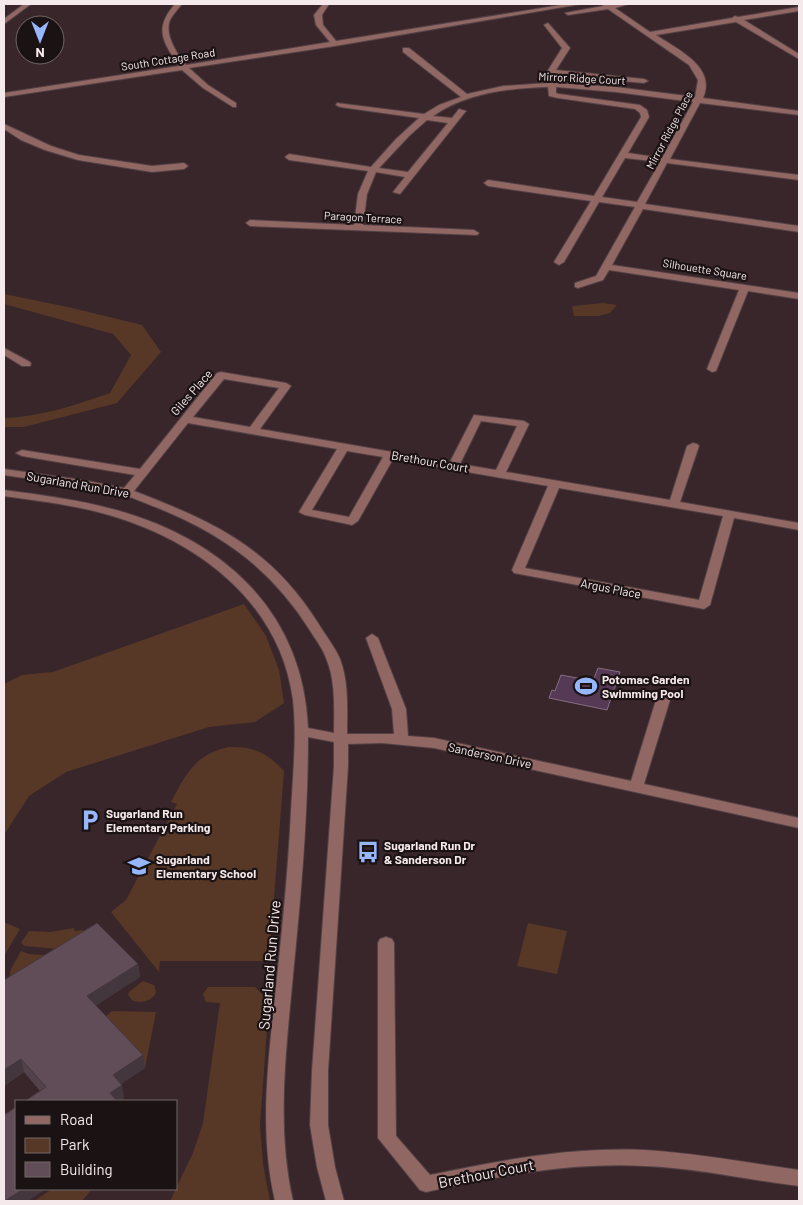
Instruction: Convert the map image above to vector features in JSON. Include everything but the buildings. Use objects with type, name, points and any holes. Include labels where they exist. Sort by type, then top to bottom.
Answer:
[{"type":"street","points":[[4,22],[28,4]]},
{"type":"street","points":[[179,4],[168,17],[165,26],[166,35],[172,48],[184,68],[202,84],[233,105]]},
{"type":"street","points":[[326,4],[318,15],[320,24],[335,44]]},
{"type":"street","name":"South Cottage Road","points":[[4,95],[184,68],[578,4]]},
{"type":"street","name":"South Cottage Road","points":[[335,44],[449,30],[607,5],[626,4]]},
{"type":"street","name":"Mirror Ridge Place","points":[[578,285],[600,278],[607,267],[698,100],[703,82],[697,68],[681,54],[607,5]]},
{"type":"street","points":[[649,34],[735,18],[799,9]]},
{"type":"street","points":[[735,18],[799,57]]},
{"type":"street","points":[[548,25],[566,48],[551,72],[550,85],[552,94],[637,107],[644,112],[646,117],[560,262]]},
{"type":"street","points":[[406,50],[466,97]]},
{"type":"street","points":[[551,72],[644,81]]},
{"type":"street","name":"Mirror Ridge Court","points":[[358,228],[365,184],[374,169],[414,125],[424,117],[466,97],[515,88],[550,85],[612,89],[799,113]]},
{"type":"street","points":[[340,105],[454,121]]},
{"type":"street","points":[[397,192],[462,111]]},
{"type":"street","points":[[4,126],[24,138],[78,158],[152,169],[184,166]]},
{"type":"street","points":[[623,155],[799,178]]},
{"type":"street","points":[[289,157],[410,175]]},
{"type":"street","points":[[488,183],[641,204],[799,229]]},
{"type":"street","name":"Paragon Terrace","points":[[250,223],[474,233]]},
{"type":"street","name":"Silhouette Square","points":[[607,267],[799,296]]},
{"type":"street","points":[[712,369],[745,288]]},
{"type":"street","points":[[4,351],[26,364]]},
{"type":"street","name":"Giles Place","points":[[127,492],[221,375],[286,386],[253,430]]},
{"type":"street","points":[[454,464],[478,417],[524,424],[500,473]]},
{"type":"street","name":"Brethour Court","points":[[185,419],[454,464],[799,526]]},
{"type":"street","points":[[674,504],[693,446]]},
{"type":"street","points":[[344,447],[305,512],[352,521],[390,454]]},
{"type":"street","points":[[22,453],[143,472]]},
{"type":"street","name":"Sugarland Run Drive","points":[[4,472],[82,483],[127,492],[188,516],[228,538],[262,564],[281,582],[302,608],[333,658],[340,686],[341,739],[339,803],[332,872],[320,1062],[319,1125],[326,1167],[335,1201]]},
{"type":"street","name":"Argus Place","points":[[555,483],[518,570],[704,605],[729,514]]},
{"type":"street","name":"Sugarland Run Drive","points":[[4,493],[69,502],[135,520],[179,540],[224,567],[254,595],[280,633],[291,660],[298,687],[302,731],[298,830],[274,1084],[274,1130],[284,1201]]},
{"type":"street","points":[[372,638],[399,709],[401,739]]},
{"type":"street","points":[[636,788],[663,700]]},
{"type":"street","points":[[302,731],[341,739]]},
{"type":"street","name":"Sanderson Drive","points":[[341,739],[401,739],[434,743],[799,823]]},
{"type":"street","name":"Brethour Court","points":[[386,943],[387,1138],[426,1184],[506,1168],[570,1159],[644,1158],[699,1163],[799,1178]]},
{"type":"green space","points":[[4,294],[142,325],[161,352],[117,403],[24,427],[4,427],[4,418],[44,413],[110,393],[131,355],[113,334],[4,304]]},
{"type":"green space","points":[[603,303],[617,305],[610,313],[599,316],[574,316],[572,306]]},
{"type":"green space","points":[[244,604],[266,636],[279,670],[284,703],[255,722],[209,727],[66,772],[29,796],[4,835],[4,684],[22,675],[53,672]]},
{"type":"green space","points":[[229,747],[253,749],[260,752],[284,771],[269,961],[160,961],[159,972],[111,912],[126,900],[177,804],[171,802],[187,774],[200,760],[217,750]]},
{"type":"green space","points":[[4,922],[20,929],[4,956]]},
{"type":"green space","points":[[528,923],[567,931],[557,974],[517,966]]},
{"type":"green space","points":[[74,928],[75,931],[83,930],[84,936],[58,949],[25,946],[21,943],[29,931],[50,932]]},
{"type":"green space","points":[[21,951],[29,954],[53,956],[9,979],[11,969]]},
{"type":"green space","points":[[143,981],[154,985],[155,995],[147,1001],[133,1001],[128,995],[129,992]]},
{"type":"green space","points":[[208,987],[255,987],[269,1001],[260,1125],[263,1164],[270,1201],[170,1201],[175,1190],[178,1190],[178,1184],[193,1153],[203,1123],[220,1003],[206,1002],[203,994]]},
{"type":"green space","points":[[112,1011],[156,1012],[145,1068],[100,1021]]},
{"type":"green space","points":[[50,1190],[91,1190],[82,1201],[34,1201]]},
{"type":"shaded area","name":"Potomac Garden Swimming Pool","points":[[598,668],[620,672],[607,710],[549,698],[552,690],[555,691],[561,675],[593,681]]},
{"type":"place","name":"Potomac Garden Swimming Pool","points":[[586,686]]},
{"type":"place","name":"Sugarland Run Elementary Parking","points":[[90,820]]},
{"type":"place","name":"Sugarland Run Dr & Sanderson Dr","points":[[368,852]]},
{"type":"place","name":"Sugarland Elementary School","points":[[139,866]]}]
